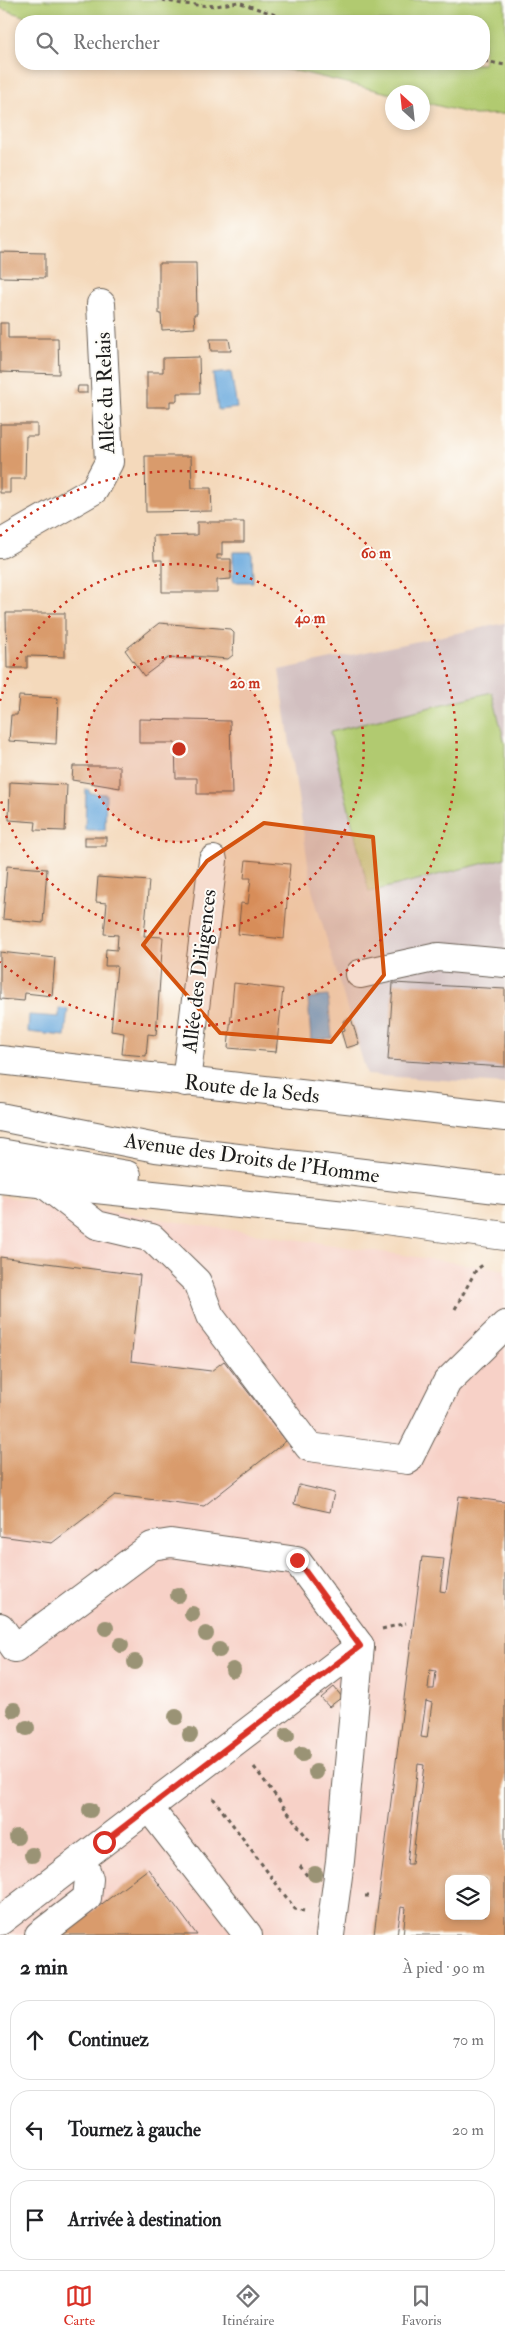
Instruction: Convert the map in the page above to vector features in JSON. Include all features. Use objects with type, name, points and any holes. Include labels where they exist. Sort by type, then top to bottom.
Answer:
[{"type":"main road","name":"Allée du Relais","points":[[0,544],[94,490],[109,462],[101,304]]},
{"type":"main road","name":"Allée des Diligences","points":[[186,1082],[213,860]]},
{"type":"main road","points":[[360,974],[438,957],[505,963]]},
{"type":"main road","name":"Route de la Seds","points":[[0,1060],[505,1117]]},
{"type":"main road","name":"Avenue des Droits de l'Homme","points":[[0,1117],[156,1148],[505,1190]]},
{"type":"main road","points":[[0,1151],[360,1173]]},
{"type":"main road","points":[[0,1151],[355,1216]]},
{"type":"main road","name":"Avenue des Droits de l'Homme","points":[[0,1179],[355,1216],[505,1236]]},
{"type":"main road","points":[[43,1183],[98,1225],[152,1238],[197,1282],[210,1316],[309,1447],[408,1460],[448,1382],[505,1325]]},
{"type":"main road","points":[[0,1627],[16,1648],[152,1546],[171,1543],[297,1560],[360,1646],[340,1861],[330,1935]]},
{"type":"main road","points":[[0,1921],[360,1646]]},
{"type":"main road","points":[[149,1808],[248,1935]]},
{"type":"main road","points":[[39,1935],[87,1898],[89,1879],[82,1858]]},
{"type":"path","points":[[162,0],[182,4],[216,6],[238,2],[276,15]]},
{"type":"path","points":[[490,62],[505,65]]},
{"type":"path","points":[[455,1309],[476,1270],[488,1261]]},
{"type":"path","points":[[254,1767],[317,1850]]},
{"type":"path","points":[[213,1798],[295,1909],[302,1911],[310,1908]]},
{"type":"highlighted area","points":[[264,823],[373,837],[384,975],[331,1042],[220,1033],[143,945],[207,861]]},
{"type":"shaded area","points":[[505,623],[505,1084],[367,1075],[312,890],[279,670]]},
{"type":"shaded area","points":[[0,1196],[505,1270],[505,1935],[0,1935]]},
{"type":"green space","points":[[0,0],[505,0],[505,114],[475,115],[430,104],[430,85],[385,85],[385,92],[288,70],[490,70],[490,15],[20,15],[0,8]]},
{"type":"green space","points":[[492,692],[505,744],[505,858],[369,892],[330,732]]},
{"type":"water","points":[[231,372],[237,408],[218,410],[213,374]]},
{"type":"water","points":[[233,552],[252,552],[253,582],[233,582]]},
{"type":"water","points":[[86,789],[89,790],[89,793],[106,794],[105,830],[85,830]]},
{"type":"water","points":[[328,996],[332,1038],[311,1040],[308,998]]},
{"type":"water","points":[[59,1008],[68,1009],[65,1036],[28,1032],[29,1015],[59,1017]]},
{"type":"building","points":[[0,252],[45,253],[45,278],[0,277]]},
{"type":"building","points":[[159,263],[196,263],[197,314],[194,314],[195,328],[162,330],[161,314],[159,314]]},
{"type":"building","points":[[0,323],[8,323],[8,338],[58,338],[59,374],[0,372]]},
{"type":"building","points":[[210,339],[229,339],[231,351],[211,351]]},
{"type":"building","points":[[199,357],[200,393],[177,393],[177,401],[170,401],[170,407],[147,407],[147,372],[163,372],[163,358]]},
{"type":"building","points":[[78,386],[87,386],[87,393],[77,393]]},
{"type":"building","points":[[0,424],[37,424],[37,436],[26,436],[25,479],[10,479],[10,493],[0,493]]},
{"type":"building","points":[[145,456],[191,456],[192,488],[211,488],[212,511],[146,512]]},
{"type":"building","points":[[197,522],[244,522],[244,542],[222,542],[222,555],[217,555],[217,559],[231,559],[231,579],[217,580],[217,592],[162,592],[162,560],[154,560],[153,536],[197,535]]},
{"type":"building","points":[[6,613],[65,613],[65,657],[27,656],[27,668],[7,668]]},
{"type":"building","points":[[159,623],[230,629],[234,633],[233,655],[228,659],[193,656],[193,659],[168,658],[144,676],[125,650]]},
{"type":"building","points":[[19,696],[58,698],[56,744],[9,741],[11,715],[17,715]]},
{"type":"building","points":[[139,719],[230,721],[232,794],[197,794],[197,778],[176,778],[175,743],[139,743]]},
{"type":"building","points":[[73,766],[120,766],[120,788],[72,780]]},
{"type":"building","points":[[10,782],[67,785],[65,831],[35,830],[36,822],[9,820]]},
{"type":"building","points":[[85,837],[106,837],[106,846],[85,846]]},
{"type":"building","points":[[246,860],[290,864],[284,939],[238,934],[241,903],[248,904],[251,878],[244,878]]},
{"type":"building","points":[[7,866],[47,869],[43,923],[3,919]]},
{"type":"building","points":[[98,877],[149,881],[144,936],[163,937],[156,1035],[148,1034],[146,1056],[122,1054],[124,1033],[111,1031],[117,966],[105,966],[106,949],[117,950],[118,935],[104,934],[107,903],[96,902]]},
{"type":"building","points":[[0,952],[55,958],[52,996],[25,993],[24,1001],[0,999]]},
{"type":"building","points":[[234,983],[283,989],[276,1052],[228,1048]]},
{"type":"building","points":[[393,983],[505,989],[505,1067],[388,1060]]},
{"type":"building","points":[[351,1018],[359,1044],[346,1048],[341,1031],[345,1030],[343,1021]]},
{"type":"building","points":[[0,1257],[140,1275],[131,1361],[211,1371],[224,1361],[286,1441],[204,1506],[115,1495],[52,1543],[0,1536]]},
{"type":"building","points":[[299,1485],[334,1493],[330,1512],[294,1504]]},
{"type":"building","points":[[459,1496],[505,1502],[505,1935],[403,1935],[406,1908],[401,1907],[397,1935],[374,1935],[422,1557],[444,1559],[440,1591],[446,1592]],"holes":[[[430,1670],[436,1671],[434,1689],[428,1689]],[[426,1701],[432,1703],[427,1738],[421,1737]],[[418,1764],[424,1765],[412,1864],[407,1864]]]},
{"type":"building","points":[[334,1687],[342,1697],[329,1707],[321,1698]]},
{"type":"building","points":[[148,1869],[197,1935],[61,1935]]},
{"type":"route","points":[[104,1842],[360,1646],[297,1560]]}]
